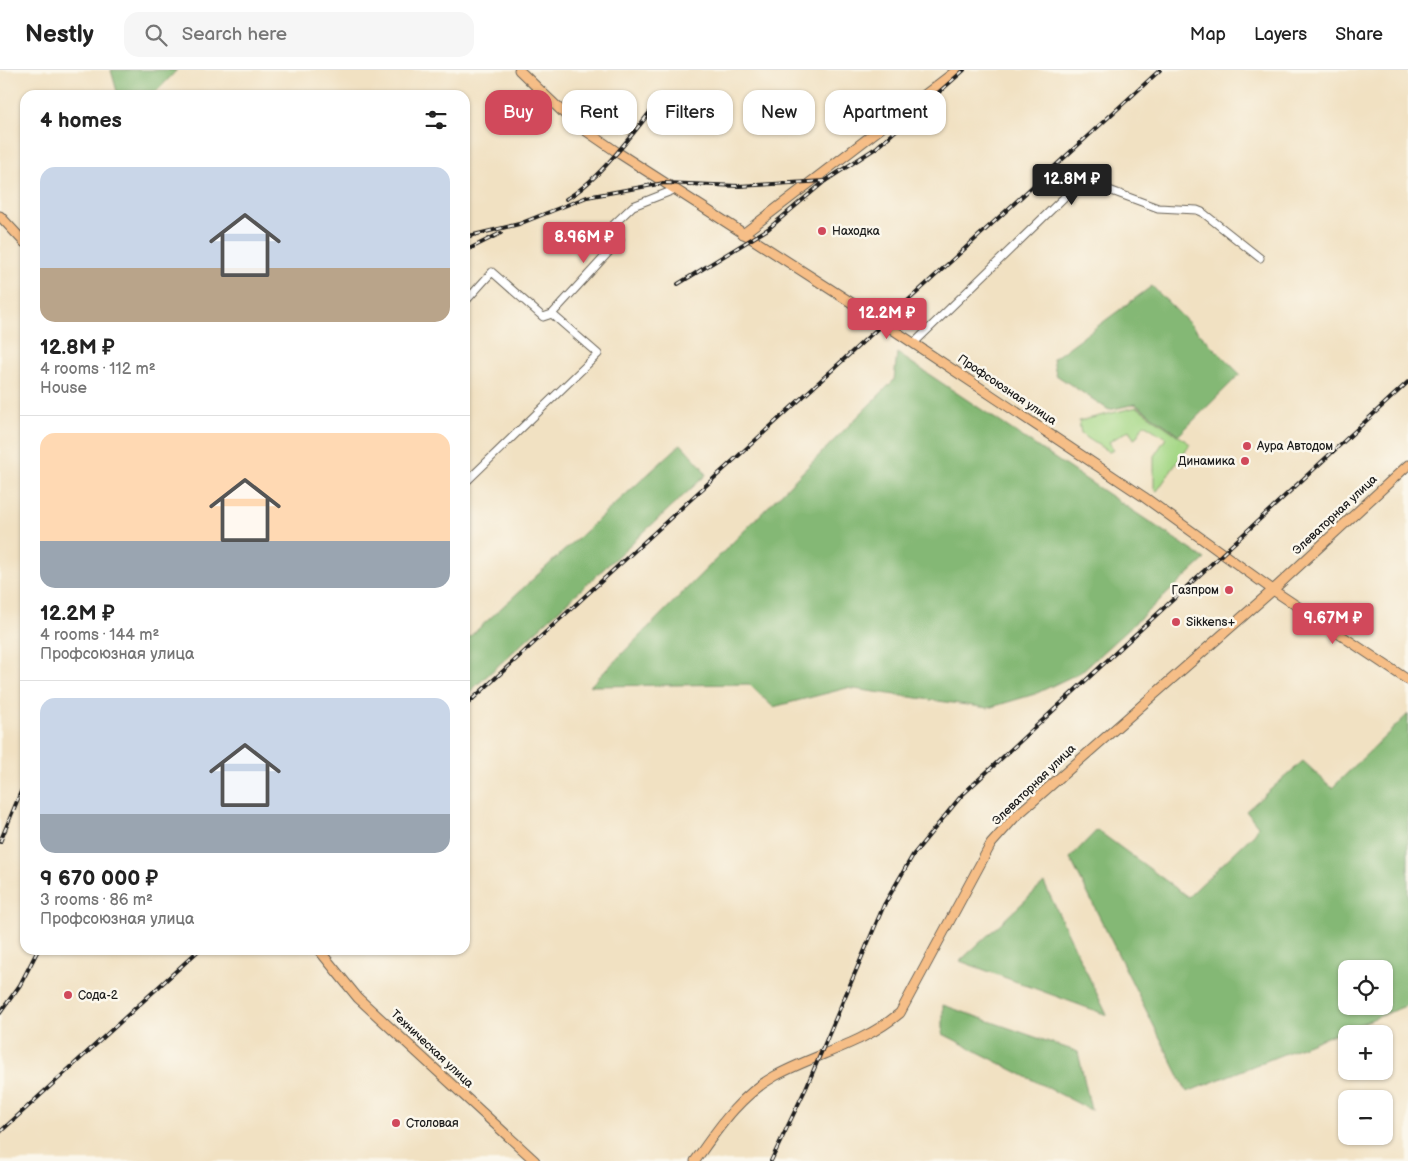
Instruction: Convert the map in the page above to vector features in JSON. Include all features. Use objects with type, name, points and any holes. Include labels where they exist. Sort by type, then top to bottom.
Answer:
[{"type":"main road","name":"Профсоюзная улица","points":[[519,70],[573,122],[674,190],[914,343],[1144,497],[1273,590],[1408,680]]},
{"type":"main road","points":[[743,234],[957,70]]},
{"type":"main road","points":[[0,216],[20,238]]},
{"type":"main road","name":"Элеваторная улица","points":[[695,1161],[729,1114],[745,1097],[774,1077],[820,1055],[845,1047],[886,1025],[900,1013],[992,844],[1015,817],[1273,590],[1408,465]]},
{"type":"main road","name":"Техническая улица","points":[[323,955],[358,998],[532,1160]]},
{"type":"street","points":[[914,343],[1082,180],[1158,208],[1197,210],[1202,212],[1260,258]]},
{"type":"street","points":[[470,296],[492,272],[543,318],[552,314],[620,240],[610,228],[633,206],[674,190]]},
{"type":"street","points":[[470,478],[598,354],[552,314]]},
{"type":"green space","points":[[111,70],[177,70],[158,90],[117,90]]},
{"type":"green space","points":[[1152,286],[1240,374],[1179,435],[1135,404],[1109,410],[1056,375],[1053,359]]},
{"type":"green space","points":[[897,353],[1205,559],[1081,672],[1035,694],[988,708],[847,688],[773,707],[749,684],[590,686],[894,380]]},
{"type":"green space","points":[[1137,407],[1190,444],[1157,491],[1154,489],[1154,456],[1166,438],[1144,424],[1136,438],[1134,439],[1129,430],[1109,442],[1114,450],[1109,452],[1081,434],[1079,421]]},
{"type":"green space","points":[[681,444],[701,466],[706,475],[470,691],[470,636]]},
{"type":"green space","points":[[1408,714],[1408,1005],[1393,1011],[1393,960],[1338,960],[1338,1015],[1383,1015],[1357,1025],[1338,1025],[1338,1033],[1187,1092],[1070,858],[1097,830],[1188,897],[1255,833],[1258,826],[1246,811],[1303,761],[1332,788]]},
{"type":"green space","points":[[1044,883],[1107,1015],[960,961]]},
{"type":"green space","points":[[943,1005],[1078,1052],[1091,1110],[943,1034]]},
{"type":"railway","points":[[470,236],[519,224],[587,197],[664,183],[739,186],[825,181],[876,148],[964,70]]},
{"type":"railway","points":[[470,701],[1160,70]]},
{"type":"railway","points":[[566,199],[579,191],[604,168],[647,116]]},
{"type":"railway","points":[[678,284],[768,229],[825,181]]},
{"type":"railway","points":[[470,248],[501,233]]},
{"type":"railway","points":[[771,1161],[806,1088],[884,905],[913,855],[962,795],[1408,382]]},
{"type":"railway","points":[[0,842],[20,794]]},
{"type":"railway","points":[[0,1013],[20,985],[35,955]]},
{"type":"railway","points":[[0,1132],[194,955]]},
{"type":"place","name":"Находка","points":[[822,231]]},
{"type":"place","name":"Аура Автодом","points":[[1247,446]]},
{"type":"place","name":"Динамика","points":[[1245,461]]},
{"type":"place","name":"Газпром","points":[[1229,590]]},
{"type":"place","name":"Sikkens+","points":[[1176,622]]},
{"type":"place","name":"Сода-2","points":[[68,995]]},
{"type":"place","name":"Столовая","points":[[396,1123]]}]
